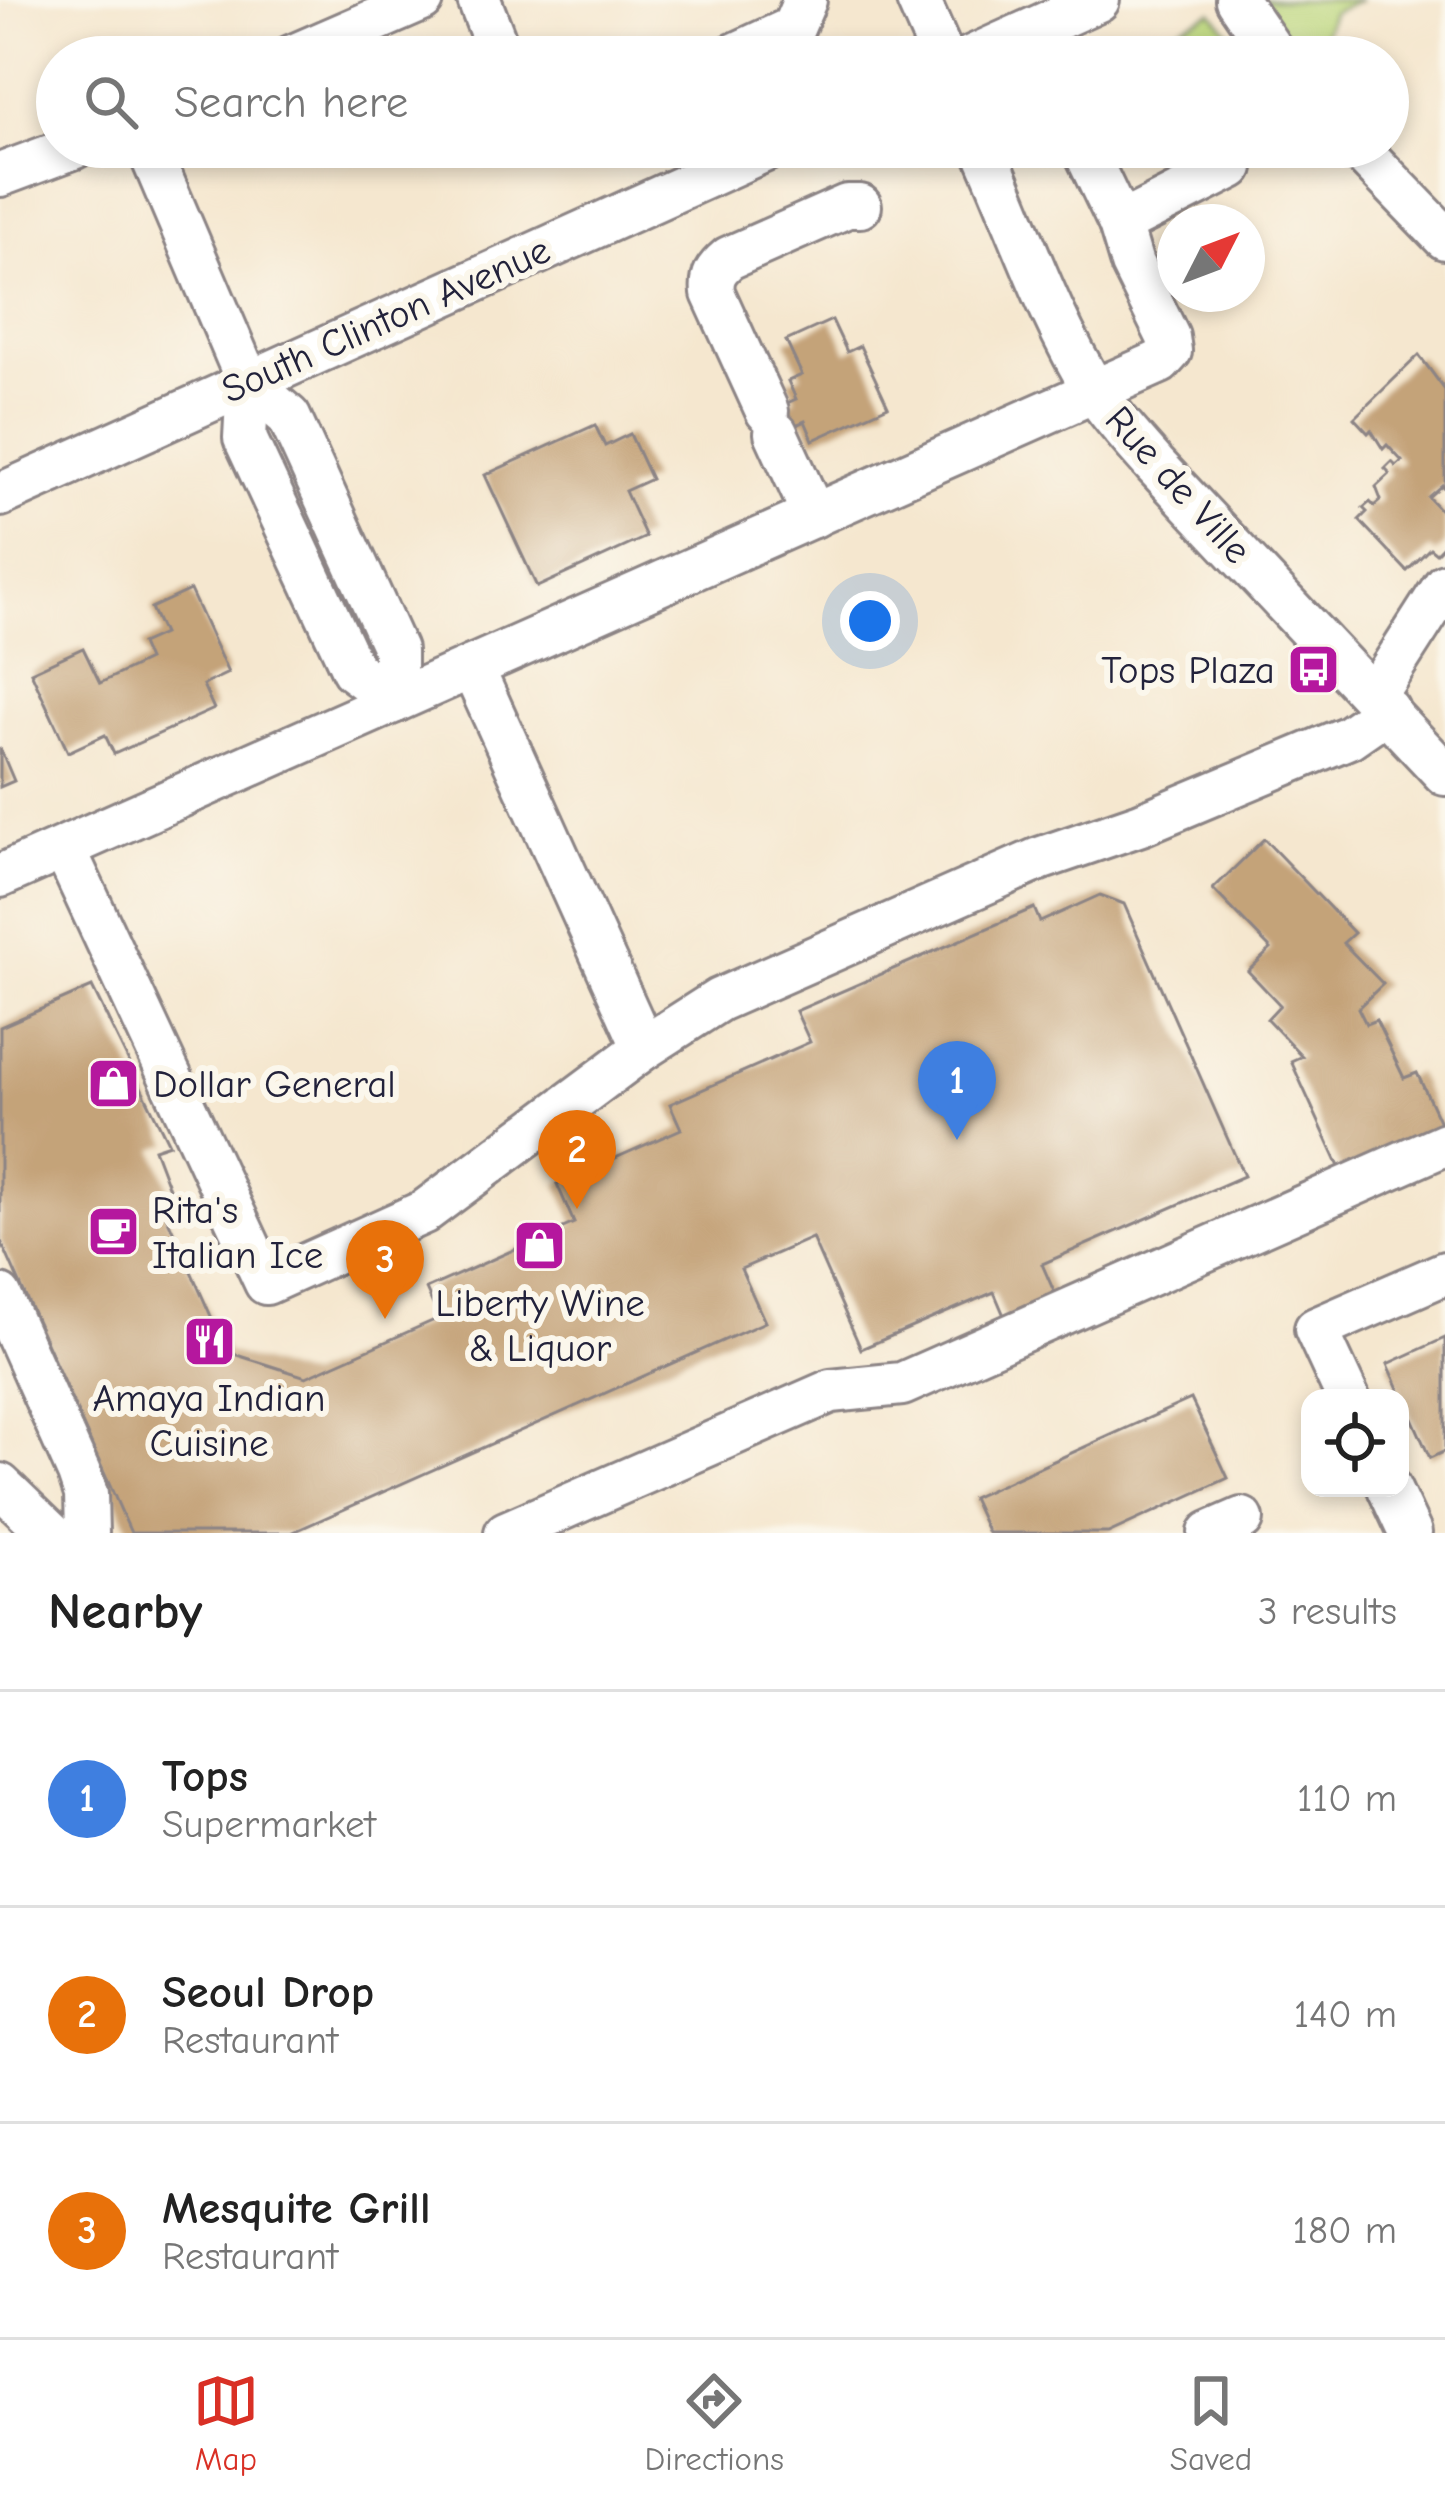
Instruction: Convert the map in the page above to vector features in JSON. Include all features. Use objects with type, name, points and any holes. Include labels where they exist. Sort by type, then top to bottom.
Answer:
[{"type":"street","points":[[339,36],[422,0]]},
{"type":"street","points":[[479,0],[493,36]]},
{"type":"street","points":[[776,36],[794,28],[805,0]]},
{"type":"street","points":[[918,0],[934,36]]},
{"type":"street","points":[[1018,36],[1098,0]]},
{"type":"street","points":[[1237,0],[1262,36]]},
{"type":"street","points":[[0,175],[36,162]]},
{"type":"street","points":[[157,168],[248,382],[289,417],[394,650],[395,700]]},
{"type":"street","name":"South Clinton Avenue","points":[[0,495],[725,168]]},
{"type":"street","name":"Rue de Ville","points":[[992,168],[1096,392],[1155,465],[1445,774]]},
{"type":"street","points":[[0,876],[1160,362],[1170,351],[1168,337],[1093,168]]},
{"type":"street","points":[[1120,224],[1228,168]]},
{"type":"street","points":[[1378,168],[1445,238]]},
{"type":"street","points":[[814,516],[711,281],[729,258],[847,206],[860,206]]},
{"type":"street","points":[[64,848],[266,1283],[424,1212],[644,1048],[719,1000],[1039,859],[1141,824],[1349,736],[1381,703],[1445,586]]},
{"type":"street","points":[[472,668],[644,1048]]},
{"type":"street","points":[[506,1533],[831,1391],[902,1384],[1445,1144]]},
{"type":"street","points":[[1344,1389],[1316,1329],[1445,1273]]},
{"type":"street","points":[[0,1296],[79,1473],[86,1494],[88,1533]]},
{"type":"street","points":[[0,1485],[50,1533]]},
{"type":"street","points":[[1393,1497],[1410,1533]]},
{"type":"green space","points":[[1260,0],[1361,0],[1332,13],[1323,36],[1282,36]]},
{"type":"green space","points":[[1212,12],[1232,36],[1170,36],[1167,33]]},
{"type":"building","points":[[832,320],[847,352],[860,346],[888,406],[813,440],[805,421],[763,439],[754,418],[796,399],[788,381],[802,375],[786,341]]},
{"type":"building","points":[[1419,355],[1445,390],[1445,490],[1442,485],[1428,497],[1445,515],[1445,544],[1436,553],[1430,548],[1407,571],[1359,520],[1367,512],[1363,508],[1381,500],[1376,487],[1390,474],[1385,469],[1402,461],[1387,445],[1383,449],[1371,430],[1368,433],[1354,418]]},
{"type":"building","points":[[595,425],[605,446],[630,434],[651,479],[625,491],[646,537],[537,587],[485,475]]},
{"type":"building","points":[[190,590],[228,673],[203,685],[214,709],[114,754],[105,735],[68,752],[31,672],[83,648],[100,683],[148,660],[141,644],[163,634],[151,608]]},
{"type":"building","points":[[0,748],[14,781],[0,787]]},
{"type":"building","points":[[1264,839],[1354,933],[1343,943],[1383,984],[1358,1008],[1366,1024],[1376,1020],[1404,1078],[1417,1073],[1442,1127],[1342,1173],[1291,1061],[1302,1056],[1267,1019],[1280,1005],[1248,971],[1271,949],[1213,889]]},
{"type":"building","points":[[1100,895],[1124,904],[1244,1176],[1042,1264],[1059,1303],[1008,1325],[994,1292],[861,1349],[812,1238],[741,1269],[765,1322],[291,1533],[131,1533],[0,1239],[0,1027],[92,987],[169,1144],[154,1149],[173,1199],[161,1204],[227,1352],[306,1377],[439,1318],[426,1289],[574,1223],[557,1184],[681,1129],[670,1104],[810,1042],[796,1011],[1034,908],[1040,922]]},
{"type":"building","points":[[1445,1338],[1445,1451],[1430,1458],[1409,1411],[1409,1389],[1399,1389],[1388,1364]]},
{"type":"building","points":[[1191,1399],[1228,1478],[1108,1533],[988,1533],[972,1498]]},
{"type":"place","name":"Tops Plaza","points":[[1314,670]]},
{"type":"place","name":"Dollar General","points":[[114,1084]]},
{"type":"place","name":"Tops","points":[[957,1140]]},
{"type":"place","name":"Seoul Drop","points":[[577,1209]]},
{"type":"place","name":"Rita's Italian Ice","points":[[113,1232]]},
{"type":"place","name":"Liberty Wine & Liquor","points":[[540,1246]]},
{"type":"place","name":"Mesquite Grill","points":[[385,1319]]},
{"type":"place","name":"Amaya Indian Cuisine","points":[[209,1341]]}]
